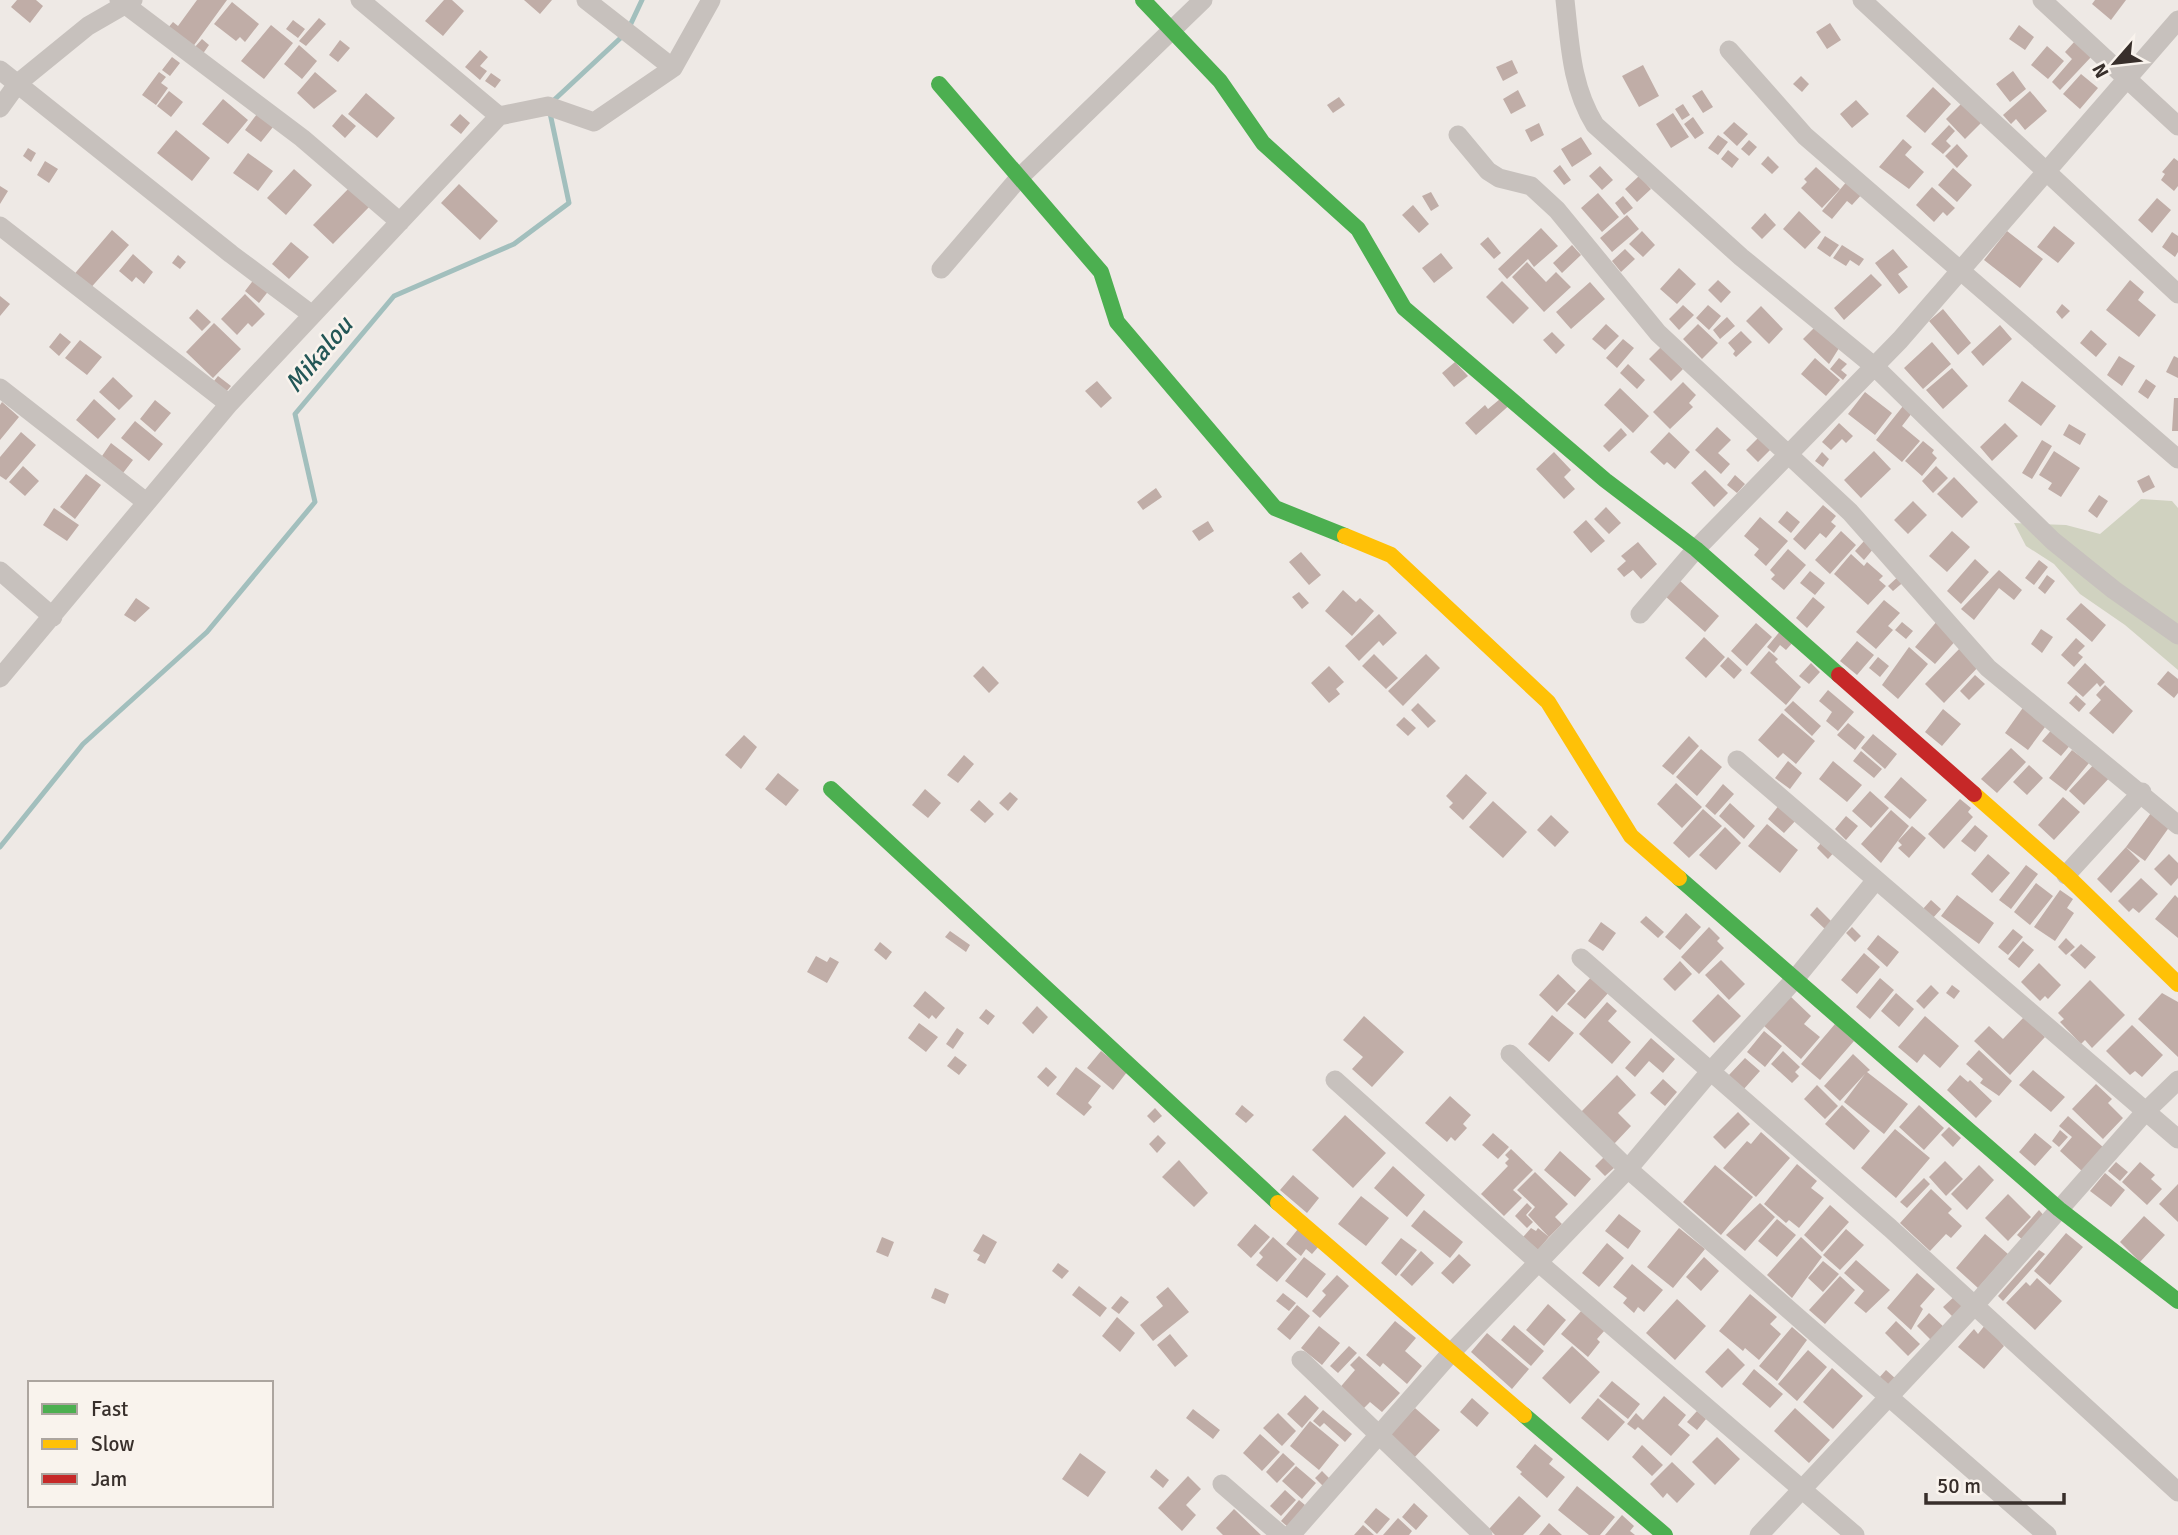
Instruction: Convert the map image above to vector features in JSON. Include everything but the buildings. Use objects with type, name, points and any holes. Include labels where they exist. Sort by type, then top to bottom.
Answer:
[{"type":"street","points":[[360,0],[499,116]]},
{"type":"street","points":[[586,0],[673,68]]},
{"type":"street","points":[[0,678],[229,404],[499,116],[548,106],[594,122],[673,68],[711,0]]},
{"type":"street","points":[[1143,0],[1220,80],[1263,143],[1358,229],[1404,308],[1605,480],[1696,549],[2066,875],[2178,984]]},
{"type":"street","points":[[941,269],[1019,178],[1203,0]]},
{"type":"street","points":[[1564,0],[1580,102],[1595,125],[1741,257],[1875,367],[2053,541],[2114,590],[2178,635]]},
{"type":"street","points":[[1862,0],[2178,294]]},
{"type":"street","points":[[2042,0],[2178,126]]},
{"type":"street","points":[[0,108],[18,83],[88,26],[126,2],[302,138],[400,222]]},
{"type":"street","points":[[1640,614],[1696,549],[1875,367],[2178,20]]},
{"type":"street","points":[[1729,50],[1805,136],[2178,459]]},
{"type":"street","points":[[0,70],[231,254],[311,314]]},
{"type":"street","points":[[939,84],[1101,272],[1117,322],[1275,508],[1391,555],[1548,702],[1631,836],[2059,1209],[2178,1301]]},
{"type":"street","points":[[1458,135],[1488,171],[1499,178],[1531,186],[1558,210],[1658,333],[1787,457],[1850,512],[1988,668],[2142,792],[2178,825]]},
{"type":"street","points":[[0,226],[229,404]]},
{"type":"street","points":[[0,388],[146,502]]},
{"type":"street","points":[[0,571],[53,617]]},
{"type":"street","points":[[1737,760],[2178,1139]]},
{"type":"street","points":[[831,789],[1301,1225],[1665,1535]]},
{"type":"street","points":[[2066,875],[2142,792]]},
{"type":"street","points":[[1291,1535],[1450,1354],[1628,1169],[1709,1073],[1795,979],[1876,880]]},
{"type":"street","points":[[1581,958],[1975,1305],[2178,1492]]},
{"type":"street","points":[[1510,1055],[1628,1169],[2048,1535]]},
{"type":"street","points":[[1335,1080],[1539,1264],[1854,1535]]},
{"type":"street","points":[[1759,1535],[1975,1305],[2146,1111],[2178,1080]]},
{"type":"street","points":[[1301,1360],[1483,1535]]},
{"type":"street","points":[[1223,1484],[1281,1535]]},
{"type":"green space","points":[[2141,499],[2172,501],[2178,508],[2178,670],[2125,625],[2080,594],[2054,564],[2026,546],[2014,523],[2066,525],[2100,534]]},
{"type":"waterway","name":"Mikalou","points":[[553,101],[627,32],[642,0]]},
{"type":"waterway","name":"Mikalou","points":[[0,847],[83,744],[207,632],[315,502],[295,414],[394,296],[514,244],[569,203],[550,113]]},
{"type":"traffic: fast","points":[[1143,0],[1220,81],[1263,143],[1358,229],[1404,308],[1605,480],[1696,549],[1839,675]]},
{"type":"traffic: fast","points":[[939,84],[1101,272],[1117,322],[1275,508],[1345,536]]},
{"type":"traffic: fast","points":[[831,789],[1278,1203]]},
{"type":"traffic: fast","points":[[1679,878],[2059,1209],[2178,1301]]},
{"type":"traffic: fast","points":[[1524,1415],[1665,1535]]},
{"type":"traffic: slow","points":[[1345,536],[1391,555],[1548,702],[1631,836],[1679,878]]},
{"type":"traffic: slow","points":[[1974,794],[2066,875],[2178,984]]},
{"type":"traffic: slow","points":[[1278,1203],[1524,1415]]},
{"type":"traffic: jam","points":[[1839,675],[1974,794]]}]
